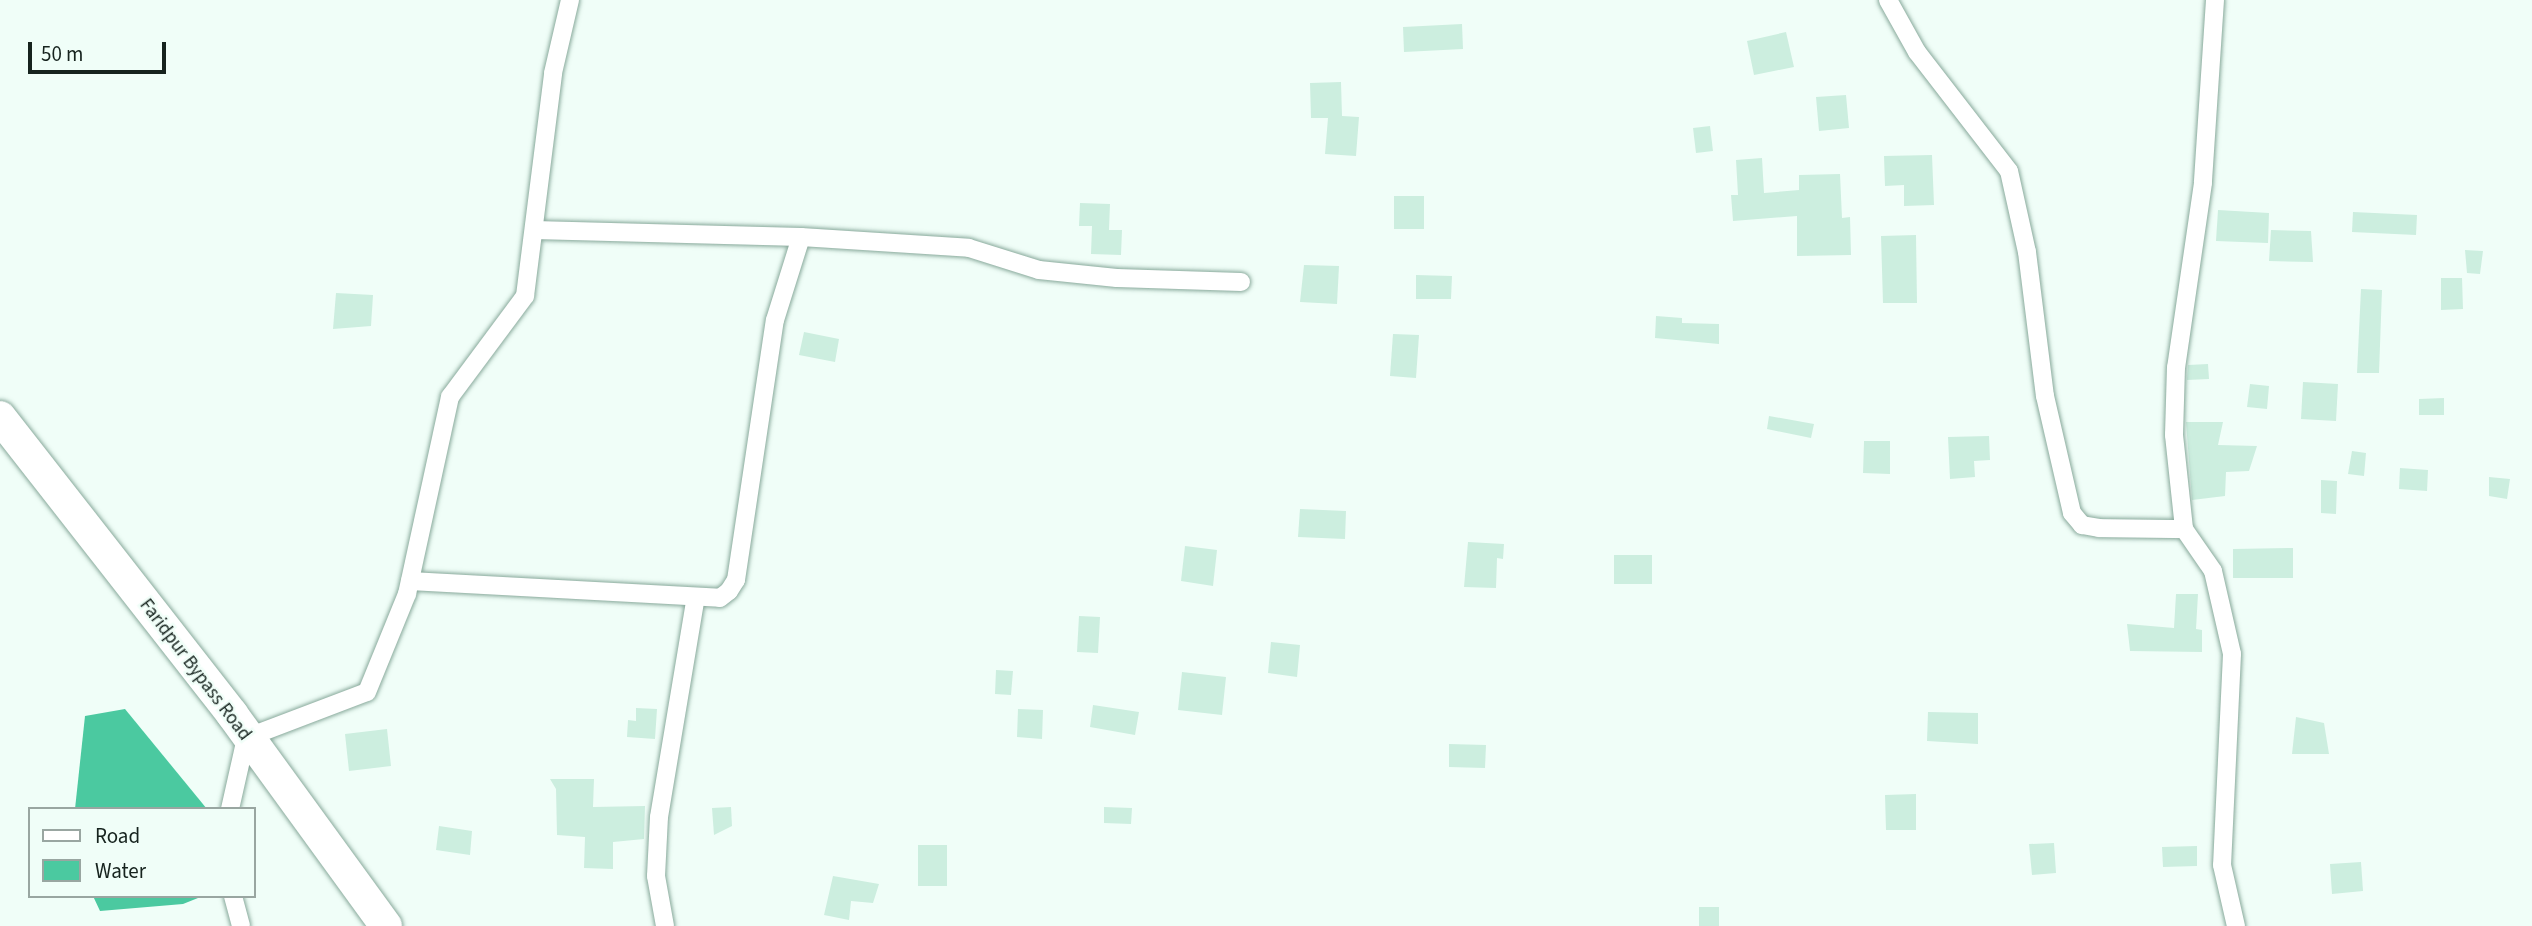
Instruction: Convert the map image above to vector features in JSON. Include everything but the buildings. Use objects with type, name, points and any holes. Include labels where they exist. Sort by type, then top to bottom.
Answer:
[{"type":"highway","name":"Faridpur Bypass Road","points":[[0,417],[386,926]]},
{"type":"street","points":[[230,807],[246,738],[367,692],[410,581],[450,397],[525,296],[553,73],[570,0]]},
{"type":"street","points":[[1888,0],[1917,52],[2009,171],[2027,252],[2045,396],[2072,513],[2082,525],[2099,528],[2184,529]]},
{"type":"street","points":[[2215,0],[2203,183],[2176,367],[2174,435],[2184,529],[2213,571],[2232,654],[2222,865],[2236,926]]},
{"type":"street","points":[[534,230],[801,237],[969,248],[1039,270],[1104,277],[1241,282]]},
{"type":"street","points":[[410,581],[720,598],[736,580],[775,320],[801,237]]},
{"type":"street","points":[[665,926],[656,876],[659,817],[696,597]]},
{"type":"street","points":[[234,898],[241,926]]},
{"type":"water","points":[[125,709],[205,807],[75,807],[85,716]]},
{"type":"water","points":[[94,898],[198,898],[183,904],[100,911]]}]
